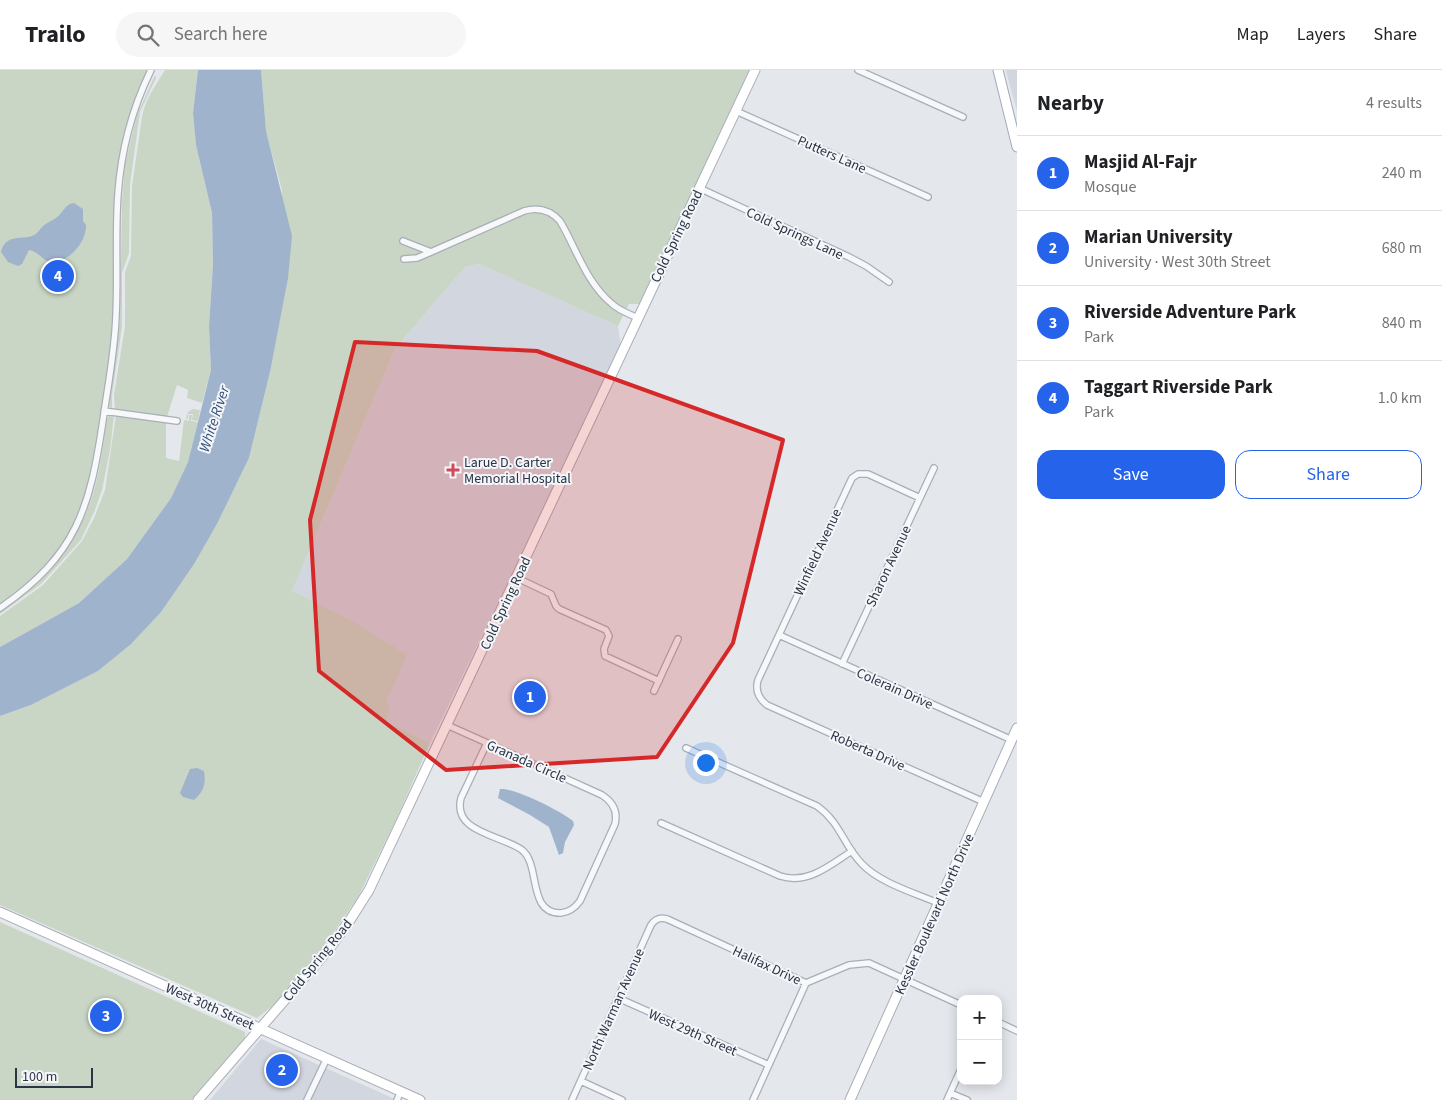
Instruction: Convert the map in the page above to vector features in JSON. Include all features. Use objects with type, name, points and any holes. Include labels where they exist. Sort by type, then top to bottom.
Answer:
[{"type":"street","points":[[0,608],[44,573],[62,550],[77,526],[87,502],[94,476],[116,328],[119,180],[129,127],[138,99],[151,70]]},
{"type":"street","name":"Cold Spring Road","points":[[198,1100],[322,958],[358,908],[379,871],[755,70]]},
{"type":"street","points":[[858,70],[963,117]]},
{"type":"street","points":[[998,70],[1017,146]]},
{"type":"street","name":"Putters Lane","points":[[736,111],[928,197]]},
{"type":"street","name":"Cold Springs Lane","points":[[699,188],[849,257],[889,282]]},
{"type":"street","points":[[404,259],[417,258],[524,211],[533,209],[545,210],[560,221],[585,270],[603,295],[614,306],[638,318]]},
{"type":"street","points":[[403,241],[431,252]]},
{"type":"street","points":[[104,411],[177,421]]},
{"type":"street","name":"Sharon Avenue","points":[[842,664],[934,468]]},
{"type":"street","name":"Winfield Avenue","points":[[757,693],[757,682],[852,478],[861,474],[868,474],[920,498]]},
{"type":"street","points":[[517,578],[551,594],[559,609],[606,630],[609,637],[604,649],[605,656],[658,681]]},
{"type":"street","name":"Colerain Drive","points":[[779,635],[1012,740]]},
{"type":"street","points":[[654,691],[678,639]]},
{"type":"street","name":"Roberta Drive","points":[[757,693],[767,705],[984,802]]},
{"type":"street","name":"Granada Circle","points":[[448,725],[607,798],[615,809],[615,824],[580,901],[574,909],[558,913],[542,904],[537,895],[530,863],[522,850],[471,826],[461,815],[459,806],[461,796],[487,743]]},
{"type":"street","name":"Kessler Boulevard North Drive","points":[[850,1100],[1017,728]]},
{"type":"street","points":[[686,748],[816,806],[834,821],[861,863],[874,874],[938,903]]},
{"type":"street","points":[[661,823],[790,879],[813,875],[852,851]]},
{"type":"street","name":"West 30th Street","points":[[0,912],[327,1058],[399,1096],[420,1100]]},
{"type":"street","name":"Halifax Drive","points":[[656,920],[667,919],[801,979],[806,983],[849,965],[859,963],[873,965],[957,1004]]},
{"type":"street","name":"North Warman Avenue","points":[[572,1100],[652,925],[656,920]]},
{"type":"street","points":[[753,1100],[806,983]]},
{"type":"street","name":"West 29th Street","points":[[618,998],[769,1065]]},
{"type":"street","points":[[1002,1024],[1017,1031]]},
{"type":"street","points":[[307,1100],[327,1058]]},
{"type":"street","points":[[947,1100],[957,1078]]},
{"type":"street","points":[[581,1081],[622,1100]]},
{"type":"street","points":[[950,1093],[967,1100]]},
{"type":"highlighted area","points":[[355,342],[537,351],[783,440],[733,643],[657,757],[446,770],[319,671],[310,520]]},
{"type":"shaded area","points":[[1006,70],[1017,70],[1017,111],[1009,82]]},
{"type":"shaded area","name":"Larue D. Carter Memorial Hospital","points":[[479,264],[618,326],[621,348],[430,743],[386,721],[390,711],[387,700],[292,591],[395,349],[465,267]]},
{"type":"shaded area","points":[[261,1039],[397,1100],[210,1100]]},
{"type":"green space","points":[[0,70],[148,70],[123,153],[117,207],[114,345],[87,494],[75,523],[52,559],[19,592],[0,605]]},
{"type":"green space","points":[[165,70],[198,70],[193,113],[196,145],[212,213],[213,265],[209,327],[211,370],[202,403],[187,398],[188,390],[177,385],[167,417],[115,410],[114,395],[125,326],[125,272],[131,256],[132,186],[143,110]]},
{"type":"green space","points":[[261,70],[749,70],[640,304],[629,304],[618,326],[479,264],[465,267],[395,349],[292,591],[352,621],[407,655],[387,700],[390,711],[386,721],[430,743],[394,824],[358,897],[324,946],[276,1003],[257,1018],[0,905],[0,716],[31,705],[98,671],[130,645],[218,522],[249,458],[270,372],[282,190],[266,132]]},
{"type":"green space","points":[[155,75],[156,78],[140,112],[130,184],[129,253],[122,273],[122,327],[112,395],[112,410],[109,405],[120,321],[122,202],[125,164],[137,115]]},
{"type":"green space","points":[[193,409],[200,410],[198,421],[192,420],[193,414],[188,414],[188,419],[186,419],[188,412]]},
{"type":"green space","points":[[114,415],[110,450],[102,490],[81,540],[41,584],[0,614],[0,612],[46,574],[70,544],[88,509],[100,464],[107,419],[109,416]]},
{"type":"green space","points":[[116,415],[166,423],[166,458],[179,461],[184,420],[189,421],[189,415],[192,415],[191,421],[198,422],[188,462],[171,498],[127,559],[79,603],[0,647],[0,616],[43,585],[82,541],[94,518],[105,490]]},
{"type":"green space","points":[[0,922],[245,1032],[245,1038],[192,1100],[0,1100]]},
{"type":"water","name":"White River","points":[[198,70],[261,70],[266,131],[292,236],[288,278],[270,372],[249,458],[218,522],[194,564],[161,612],[130,645],[98,671],[31,705],[0,716],[0,647],[79,603],[127,559],[171,498],[188,462],[211,370],[209,326],[213,265],[212,213],[196,145],[193,113]]},
{"type":"water","points":[[74,203],[83,209],[83,221],[86,225],[80,245],[70,256],[57,262],[50,262],[29,250],[22,264],[18,266],[8,262],[1,252],[7,242],[15,238],[30,237],[58,216],[68,205]]},
{"type":"water","points":[[197,768],[204,771],[205,780],[202,790],[194,800],[183,797],[180,793],[190,769]]},
{"type":"water","points":[[500,789],[506,789],[538,801],[573,821],[574,825],[565,842],[563,853],[559,855],[549,827],[498,798]]},
{"type":"place","name":"Taggart Riverside Park","points":[[58,276]]},
{"type":"place","name":"Larue D. Carter Memorial Hospital","points":[[453,470]]},
{"type":"place","name":"Masjid Al-Fajr","points":[[530,697]]},
{"type":"place","name":"Riverside Adventure Park","points":[[106,1016]]},
{"type":"place","name":"Marian University","points":[[282,1070]]}]
